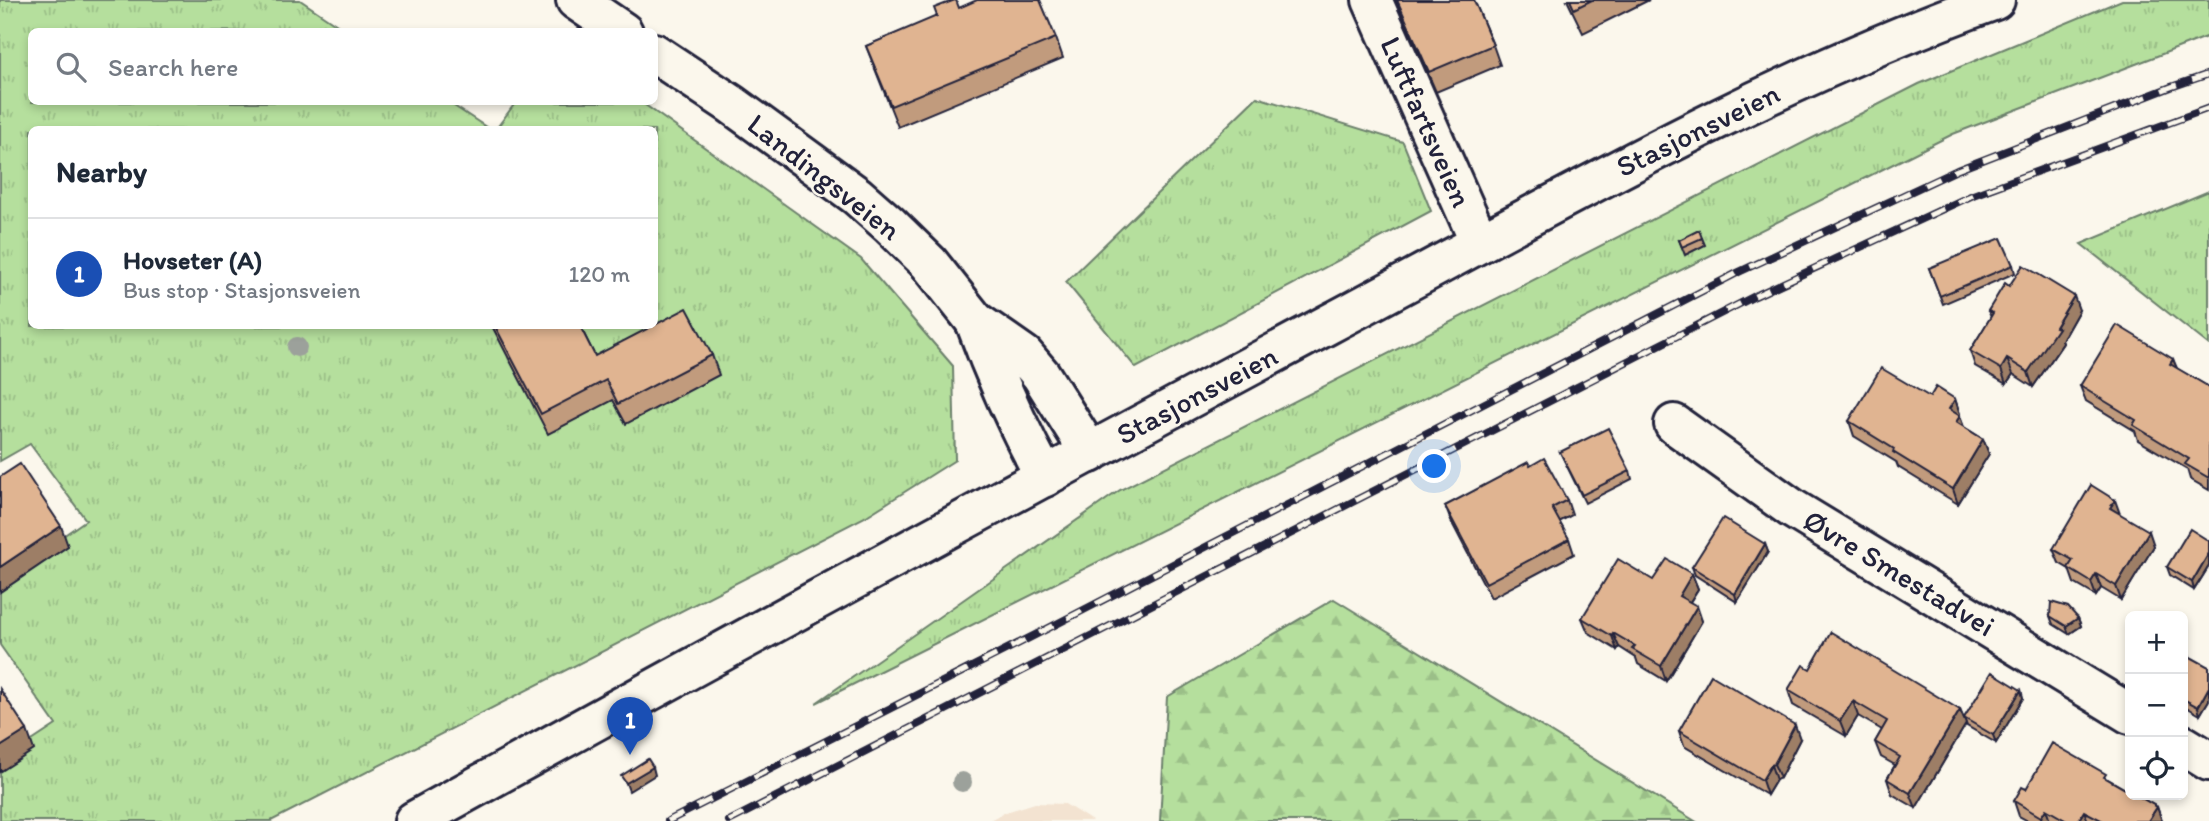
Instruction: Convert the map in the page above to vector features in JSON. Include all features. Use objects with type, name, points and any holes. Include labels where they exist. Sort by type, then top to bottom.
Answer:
[{"type":"street","points":[[576,0],[617,28]]},
{"type":"street","name":"Luftfartsveien","points":[[1372,0],[1480,243]]},
{"type":"street","name":"Stasjonsveien","points":[[414,821],[1612,172],[1770,94],[1942,19],[1995,0]]},
{"type":"street","name":"Landingsveien","points":[[658,56],[731,104],[857,196],[890,225],[929,263],[975,321],[1024,355],[1041,375],[1090,453]]},
{"type":"street","name":"Landingsveien","points":[[975,321],[1017,425],[1045,477]]},
{"type":"street","name":"Øvre Smestadvei","points":[[1674,424],[1793,509],[2125,711]]},
{"type":"street","points":[[2188,749],[2209,761]]},
{"type":"shaded area","points":[[1035,803],[1065,804],[1092,821],[988,821],[1003,813]]},
{"type":"green space","points":[[0,0],[300,0],[342,28],[28,28],[28,105],[453,105],[484,126],[28,126],[28,329],[658,329],[658,126],[498,126],[514,105],[645,105],[861,259],[953,366],[955,460],[865,517],[271,821],[0,821],[0,762],[56,725],[0,645],[0,580],[86,520],[30,444],[0,461]]},
{"type":"green space","points":[[2122,0],[2209,0],[2209,36],[1953,134],[816,703],[1120,490],[1919,84]]},
{"type":"green space","points":[[1257,97],[1403,142],[1431,211],[1136,368],[1066,282]]},
{"type":"green space","points":[[2209,191],[2209,345],[2081,244]]},
{"type":"green space","points":[[1334,599],[1695,821],[1160,821],[1167,697]]},
{"type":"building","points":[[956,0],[959,8],[977,0],[1040,0],[1056,38],[891,106],[866,46],[937,16],[934,8]]},
{"type":"building","points":[[1397,0],[1474,0],[1493,45],[1429,72]]},
{"type":"building","points":[[1570,0],[1592,0],[1574,9]]},
{"type":"building","points":[[1699,230],[1702,238],[1682,247],[1679,240]]},
{"type":"building","points":[[2001,238],[2013,265],[1940,296],[1929,268]]},
{"type":"building","points":[[2023,265],[2074,296],[2055,327],[2058,328],[2028,372],[2007,359],[2001,369],[1970,351],[1993,313],[1988,311],[2005,283],[2009,286]]},
{"type":"building","points":[[687,308],[712,355],[618,404],[606,380],[541,414],[497,329],[582,329],[595,356],[647,329],[658,329],[658,323]]},
{"type":"building","points":[[2117,325],[2173,359],[2170,364],[2209,387],[2209,478],[2185,464],[2189,459],[2133,425],[2136,420],[2080,386]]},
{"type":"building","points":[[1881,368],[1930,397],[1936,387],[1955,399],[1949,409],[1960,416],[1956,422],[1983,439],[1953,489],[1849,421]]},
{"type":"building","points":[[1608,428],[1630,471],[1582,495],[1560,452]]},
{"type":"building","points":[[1544,458],[1567,500],[1552,508],[1569,539],[1486,583],[1445,506],[1528,462],[1530,466]]},
{"type":"building","points":[[20,464],[61,526],[0,567],[0,477]]},
{"type":"building","points":[[2091,485],[2115,500],[2110,508],[2149,531],[2116,586],[2096,574],[2091,582],[2068,568],[2073,560],[2053,549]]},
{"type":"building","points":[[1723,518],[1765,544],[1735,594],[1692,567]]},
{"type":"building","points":[[2190,529],[2209,541],[2209,553],[2192,582],[2167,567]]},
{"type":"building","points":[[1618,559],[1653,580],[1667,559],[1692,574],[1679,596],[1697,606],[1661,666],[1632,649],[1635,646],[1582,618]]},
{"type":"building","points":[[2051,602],[2068,607],[2078,618],[2066,626],[2050,616]]},
{"type":"building","points":[[1831,632],[1960,710],[1910,793],[1887,779],[1900,757],[1875,742],[1887,721],[1853,701],[1840,721],[1788,690],[1803,665],[1810,669]]},
{"type":"building","points":[[2188,656],[2209,667],[2209,687],[2198,707],[2188,702]]},
{"type":"building","points":[[1992,672],[2021,690],[1993,735],[1964,718]]},
{"type":"building","points":[[1711,675],[1795,725],[1762,780],[1679,731]]},
{"type":"building","points":[[0,689],[27,730],[0,747]]},
{"type":"building","points":[[2052,743],[2106,774],[2104,777],[2125,789],[2125,800],[2145,800],[2157,807],[2148,821],[2103,821],[2084,811],[2078,821],[2067,821],[2046,809],[2041,817],[2014,801],[2022,787],[2026,789]]},
{"type":"building","points":[[648,759],[653,767],[626,783],[621,776]]},
{"type":"railway","points":[[668,821],[1739,272],[1957,170],[2209,74]]},
{"type":"railway","points":[[729,821],[1755,296],[1973,195],[2209,108]]},
{"type":"place","name":"Hovseter (A)","points":[[630,755]]}]
